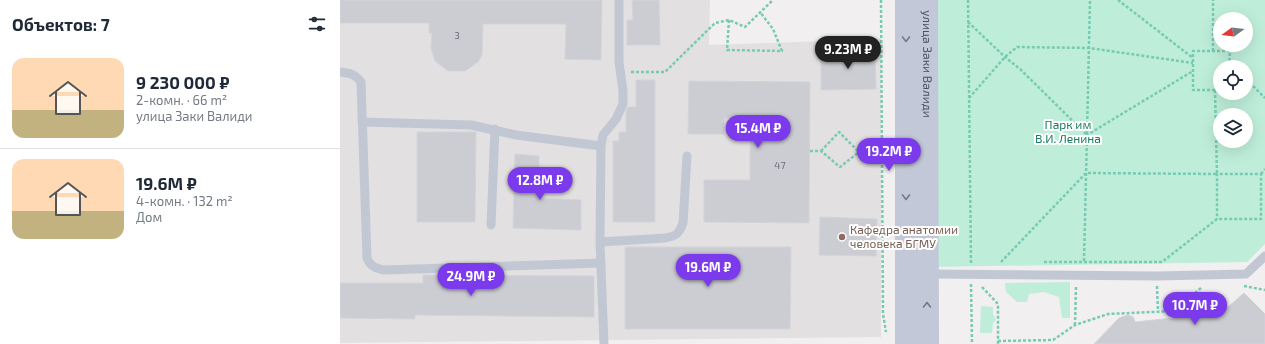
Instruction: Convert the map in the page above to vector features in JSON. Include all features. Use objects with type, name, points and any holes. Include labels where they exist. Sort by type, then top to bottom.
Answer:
[{"type":"main road","name":"улица Заки Валиди","points":[[906,0],[906,344]]},
{"type":"main road","name":"улица Заки Валиди","points":[[927,0],[928,344]]},
{"type":"lane","points":[[604,344],[600,242],[601,146],[603,135],[616,119],[623,104],[619,0]]},
{"type":"lane","points":[[340,72],[350,73],[356,76],[361,82],[367,258],[369,264],[375,268],[384,270],[601,263]]},
{"type":"lane","points":[[362,122],[471,126],[516,135],[601,146]]},
{"type":"lane","points":[[491,225],[495,130]]},
{"type":"lane","points":[[600,242],[665,238],[679,233],[683,223],[687,156]]},
{"type":"lane","points":[[927,274],[1076,274],[1157,276],[1246,274],[1265,256]]},
{"type":"path","points":[[621,72],[665,72],[715,23],[728,20],[745,26],[773,0]]},
{"type":"path","points":[[881,0],[883,314],[886,333]]},
{"type":"path","points":[[968,0],[972,344]]},
{"type":"path","points":[[1084,261],[1090,0]]},
{"type":"path","points":[[1118,0],[1193,59]]},
{"type":"path","points":[[1213,0],[1213,12]]},
{"type":"path","points":[[728,20],[727,50],[782,51],[773,29],[760,12]]},
{"type":"path","points":[[968,22],[1020,69],[1087,135]]},
{"type":"path","points":[[969,99],[1005,57],[1017,47],[1089,48],[1193,63]]},
{"type":"path","points":[[1213,51],[1193,51],[1193,90],[1213,90]]},
{"type":"path","points":[[1087,135],[1193,71]]},
{"type":"path","points":[[1253,87],[1265,98]]},
{"type":"path","points":[[1215,100],[1217,219]]},
{"type":"path","points":[[821,151],[839,132],[859,152]]},
{"type":"path","points":[[810,151],[821,151],[840,167],[859,152],[881,153]]},
{"type":"path","points":[[1039,262],[1162,262],[1217,219],[1261,219],[1261,174],[1265,169]]},
{"type":"path","points":[[1001,262],[1086,173],[1261,174]]},
{"type":"path","points":[[964,263],[978,262]]},
{"type":"path","points":[[994,262],[1009,262]]},
{"type":"path","points":[[1075,325],[1076,274]]},
{"type":"path","points":[[1157,276],[1158,312]]},
{"type":"path","points":[[984,288],[998,304],[998,342],[1053,342],[1075,325],[1108,314],[1174,311],[1200,287],[1208,287]]},
{"type":"path","points":[[1238,287],[1246,287]]},
{"type":"shaded area","points":[[340,0],[710,0],[709,45],[881,39],[881,337],[340,343]]},
{"type":"green space","name":"Парк им В.И. Ленина","points":[[935,0],[1265,0],[1265,244],[1247,262],[931,267]]},
{"type":"green space","points":[[1070,282],[1070,318],[1062,318],[1059,297],[1044,292],[1029,294],[1027,302],[1017,302],[1006,292],[1005,283]]},
{"type":"green space","points":[[981,306],[993,307],[993,314],[996,320],[993,323],[992,333],[980,333]]},
{"type":"building","points":[[340,0],[602,0],[601,60],[565,59],[566,24],[483,24],[482,55],[478,62],[465,71],[448,71],[435,61],[431,48],[432,33],[429,33],[429,23],[340,23]]},
{"type":"building","points":[[632,0],[659,0],[660,45],[627,45],[627,20],[633,20]]},
{"type":"building","points":[[875,49],[876,89],[821,90],[821,50]]},
{"type":"building","points":[[636,80],[655,80],[655,222],[613,222],[613,141],[619,141],[619,132],[626,132],[626,111],[628,107],[636,107]]},
{"type":"building","points":[[689,81],[810,82],[809,223],[704,222],[704,180],[750,180],[750,118],[724,118],[724,134],[688,134]]},
{"type":"building","points":[[417,132],[476,132],[475,222],[417,222]]},
{"type":"building","points":[[515,154],[539,156],[539,198],[581,200],[581,230],[513,228]]},
{"type":"building","points":[[820,217],[877,219],[876,256],[819,255]]},
{"type":"building","points":[[625,247],[791,247],[790,329],[625,329]]},
{"type":"building","points":[[423,275],[594,276],[594,317],[415,315],[415,319],[340,318],[340,283],[423,283]]},
{"type":"building","points":[[1203,293],[1215,305],[1228,307],[1244,293],[1265,314],[1265,344],[1094,344],[1119,318],[1128,315],[1133,317],[1135,322],[1173,318]]},
{"type":"place","name":"Кафедра анатомии человека БГМУ","points":[[842,237]]}]
